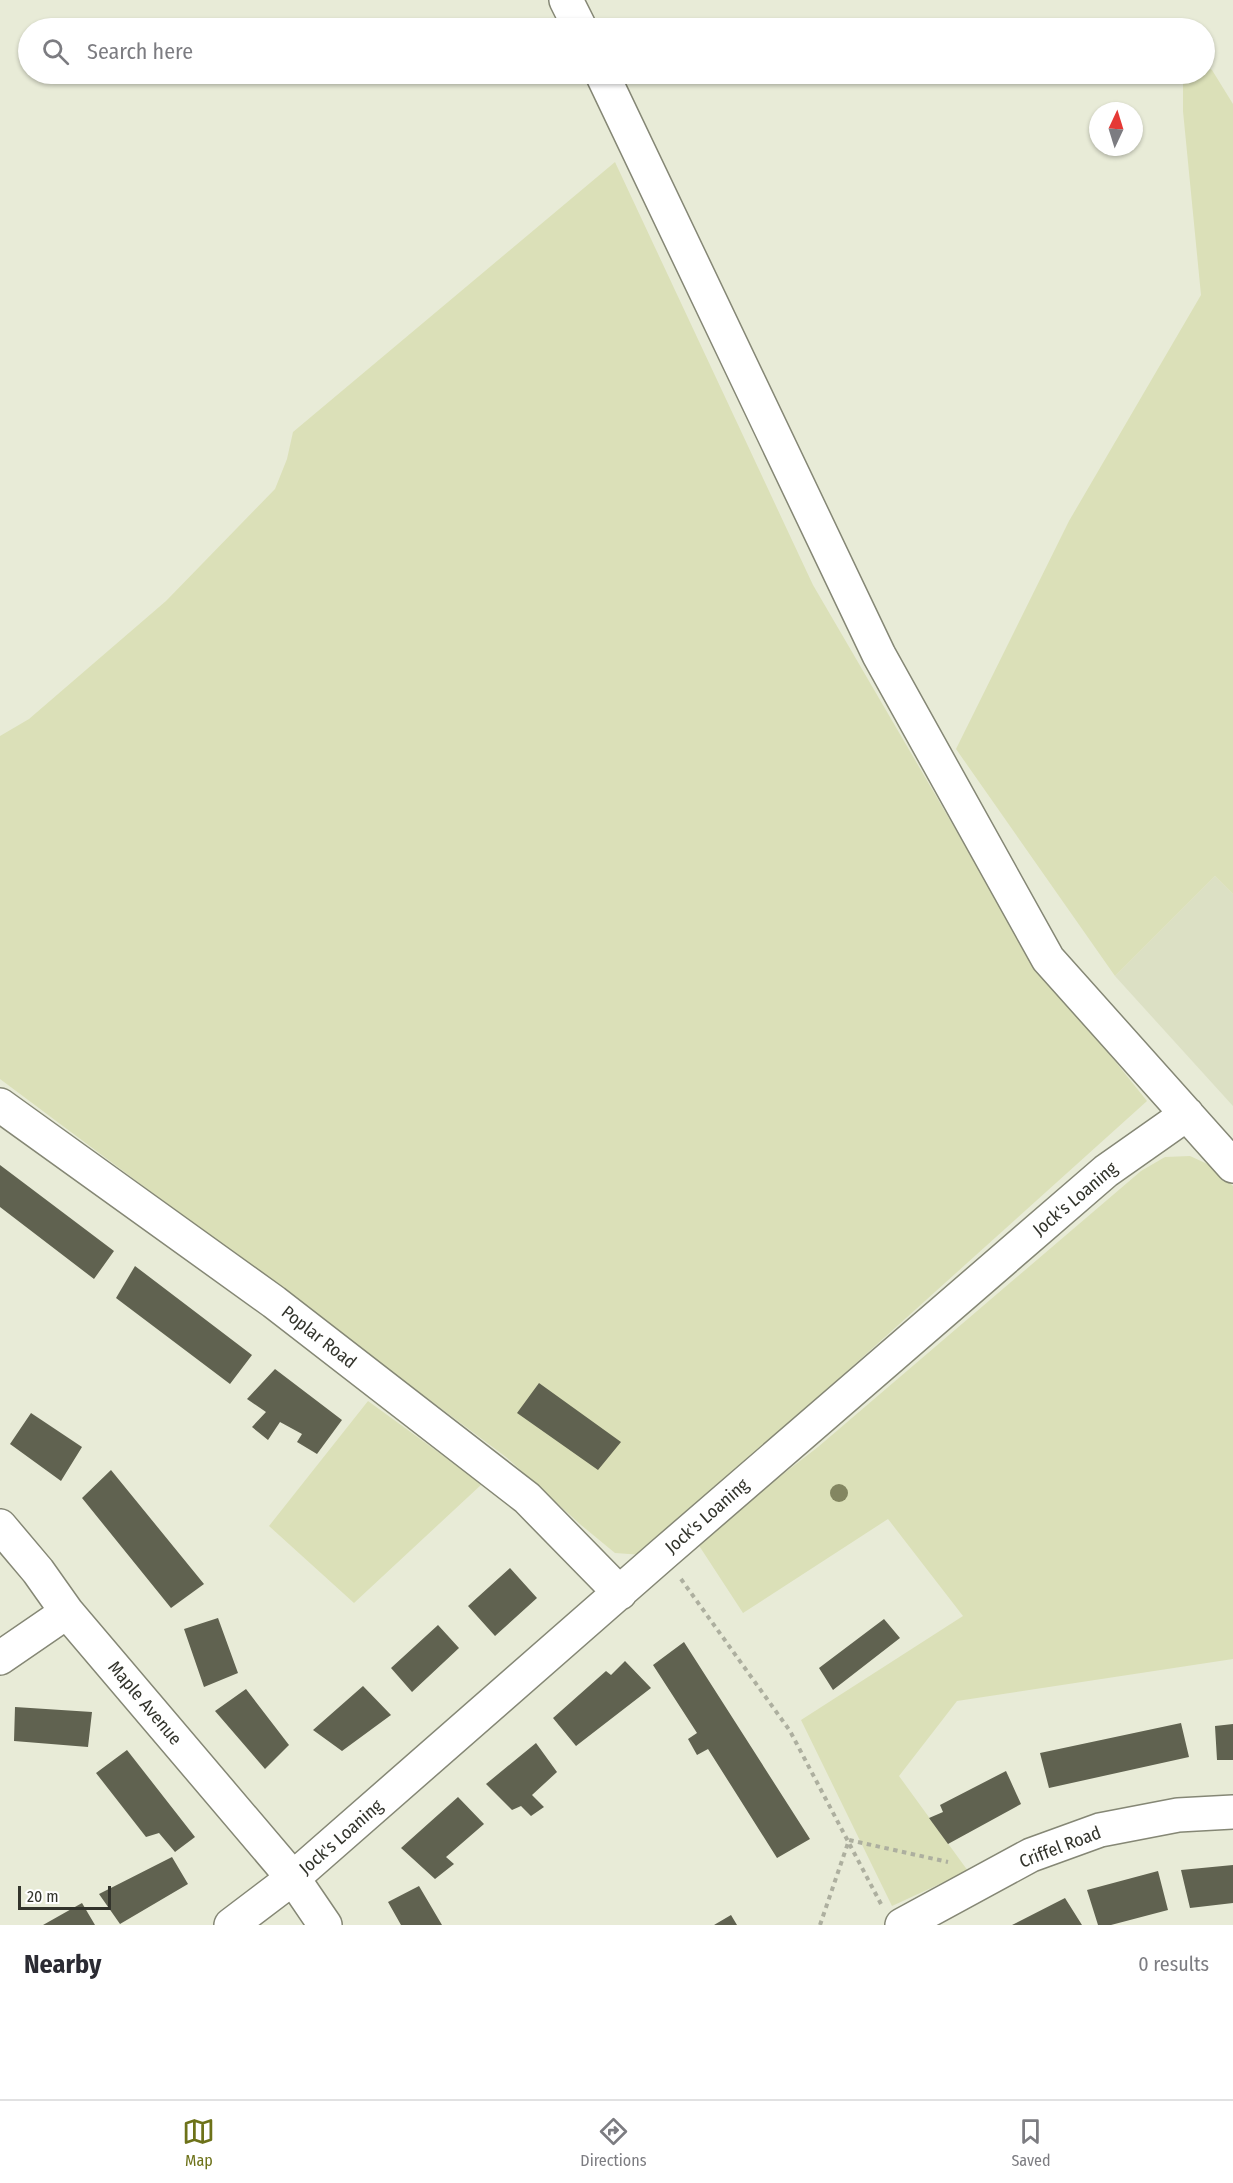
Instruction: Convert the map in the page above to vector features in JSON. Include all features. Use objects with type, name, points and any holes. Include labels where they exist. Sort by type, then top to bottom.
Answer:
[{"type":"street","points":[[566,0],[575,18]]},
{"type":"street","points":[[607,84],[879,655],[1042,949],[1048,959],[1233,1166]]},
{"type":"street","name":"Poplar Road","points":[[0,1105],[274,1302],[528,1498],[620,1593]]},
{"type":"street","name":"Jock's Loaning","points":[[231,1925],[293,1878],[1106,1171],[1187,1114]]},
{"type":"street","name":"Maple Avenue","points":[[0,1526],[38,1571],[67,1612],[293,1878],[325,1925]]},
{"type":"street","points":[[0,1658],[67,1612]]},
{"type":"street","name":"Criffel Road","points":[[894,1920],[1031,1855],[1100,1830],[1178,1815],[1233,1812]]},
{"type":"path","points":[[663,1554],[790,1731],[894,1920]]},
{"type":"path","points":[[849,1840],[998,1872]]},
{"type":"path","points":[[820,1925],[849,1840]]},
{"type":"shaded area","points":[[1215,75],[1233,104],[1233,894],[1215,876],[1115,976],[956,749],[1069,521],[1201,295],[1183,111],[1183,84],[1215,84]]},
{"type":"shaded area","points":[[615,162],[813,585],[971,856],[1053,984],[1147,1101],[643,1555],[615,1553],[506,1457],[0,1079],[0,736],[29,719],[166,601],[275,489],[287,459],[293,432]]},
{"type":"shaded area","points":[[1215,876],[1233,894],[1233,1106],[1115,976]]},
{"type":"shaded area","points":[[1190,1156],[1214,1167],[1233,1186],[1233,1659],[957,1701],[899,1776],[968,1871],[892,1906],[801,1720],[963,1616],[888,1519],[743,1613],[696,1541],[818,1447],[1141,1171],[1165,1157]]},
{"type":"shaded area","points":[[368,1401],[482,1484],[354,1603],[269,1526]]},
{"type":"building","points":[[0,1165],[114,1251],[94,1279],[0,1207]]},
{"type":"building","points":[[135,1266],[252,1355],[230,1384],[116,1298]]},
{"type":"building","points":[[275,1369],[342,1420],[317,1454],[297,1442],[302,1434],[280,1422],[268,1440],[252,1427],[266,1412],[247,1399]]},
{"type":"building","points":[[539,1383],[621,1442],[598,1470],[517,1413]]},
{"type":"building","points":[[31,1413],[82,1447],[61,1481],[10,1444]]},
{"type":"building","points":[[111,1470],[204,1584],[171,1608],[82,1498]]},
{"type":"building","points":[[510,1568],[537,1598],[495,1636],[468,1606]]},
{"type":"building","points":[[218,1618],[238,1673],[204,1687],[184,1629]]},
{"type":"building","points":[[884,1619],[900,1638],[833,1690],[819,1668]]},
{"type":"building","points":[[438,1625],[459,1648],[412,1692],[391,1668]]},
{"type":"building","points":[[684,1642],[810,1839],[777,1858],[708,1749],[697,1755],[688,1739],[697,1733],[653,1665]]},
{"type":"building","points":[[625,1661],[651,1688],[576,1746],[553,1718],[606,1671],[611,1675]]},
{"type":"building","points":[[363,1686],[391,1715],[342,1751],[313,1730]]},
{"type":"building","points":[[246,1689],[289,1745],[265,1769],[215,1711]]},
{"type":"building","points":[[15,1707],[92,1712],[88,1747],[14,1741]]},
{"type":"building","points":[[1181,1723],[1189,1757],[1049,1788],[1040,1753]]},
{"type":"building","points":[[1233,1724],[1233,1760],[1217,1760],[1215,1726]]},
{"type":"building","points":[[536,1743],[557,1772],[532,1795],[544,1807],[531,1816],[521,1806],[512,1810],[486,1784]]},
{"type":"building","points":[[127,1750],[195,1837],[175,1852],[159,1833],[146,1837],[96,1773]]},
{"type":"building","points":[[1006,1771],[1021,1804],[948,1844],[929,1818],[943,1812],[940,1805]]},
{"type":"building","points":[[458,1797],[484,1824],[446,1857],[454,1864],[435,1879],[401,1848]]},
{"type":"building","points":[[172,1857],[188,1884],[120,1924],[99,1894]]},
{"type":"building","points":[[1233,1865],[1233,1903],[1190,1908],[1181,1870]]},
{"type":"building","points":[[1158,1871],[1168,1910],[1111,1925],[1098,1925],[1087,1890]]},
{"type":"building","points":[[419,1886],[442,1925],[401,1925],[388,1902]]},
{"type":"building","points":[[1065,1898],[1082,1925],[1012,1925]]},
{"type":"building","points":[[82,1903],[95,1925],[43,1925]]},
{"type":"building","points":[[731,1915],[737,1925],[714,1925]]}]
